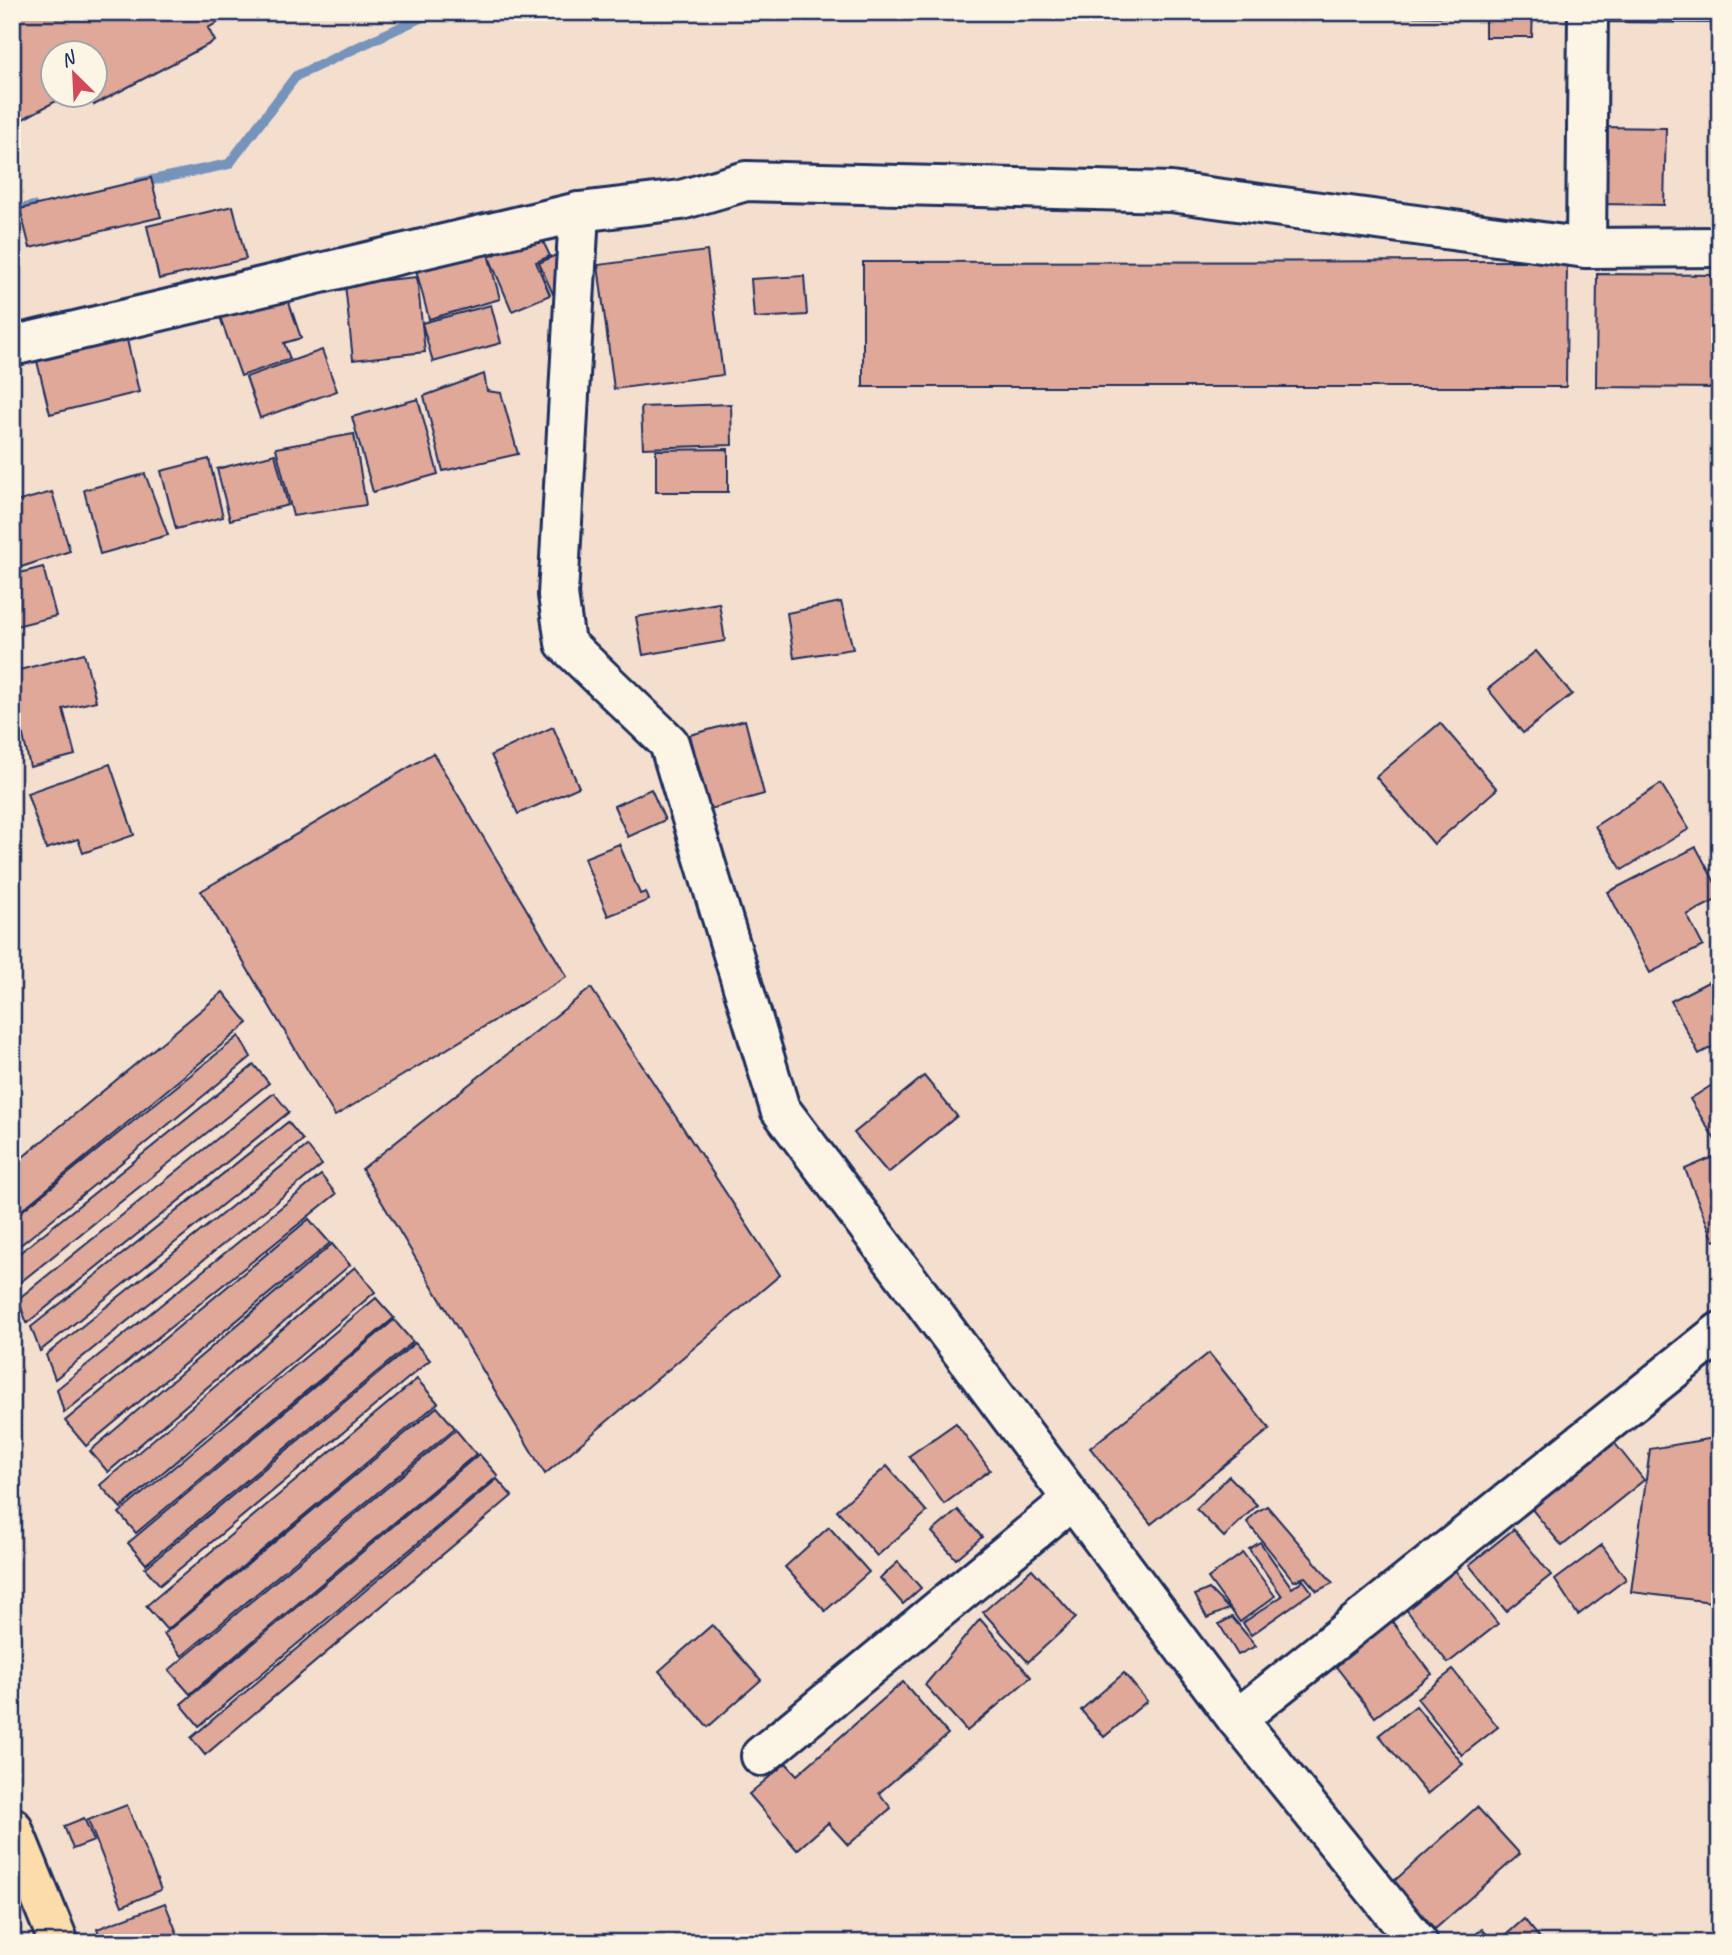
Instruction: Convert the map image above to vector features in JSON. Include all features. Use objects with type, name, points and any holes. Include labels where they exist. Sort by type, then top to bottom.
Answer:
[{"type":"main road","points":[[12,1827],[59,1943]]},
{"type":"street","points":[[1586,248],[1588,12]]},
{"type":"street","points":[[12,346],[579,212],[681,200],[746,181],[1171,192],[1586,248],[1720,247]]},
{"type":"street","points":[[579,212],[558,595],[565,643],[669,743],[780,1109],[1237,1719],[1418,1943]]},
{"type":"street","points":[[1237,1719],[1720,1332]]},
{"type":"street","points":[[761,1756],[1073,1500]]},
{"type":"building","points":[[12,12],[236,12],[208,28],[215,41],[108,98],[108,38],[38,38],[38,108],[43,108],[12,125]]},
{"type":"building","points":[[1395,12],[1456,12],[1456,17],[1395,16]]},
{"type":"building","points":[[1485,12],[1533,12],[1532,37],[1485,37]]},
{"type":"building","points":[[1601,12],[1720,12],[1720,23],[1601,22]]},
{"type":"building","points":[[1602,127],[1666,128],[1664,205],[1601,204]]},
{"type":"building","points":[[151,178],[161,217],[30,248],[20,209]]},
{"type":"building","points":[[233,206],[246,259],[159,279],[147,226]]},
{"type":"building","points":[[540,235],[550,256],[536,262],[550,295],[512,311],[489,257]]},
{"type":"building","points":[[487,250],[500,299],[429,319],[416,270]]},
{"type":"building","points":[[707,251],[723,375],[614,389],[598,265]]},
{"type":"building","points":[[560,253],[574,285],[553,294],[539,263]]},
{"type":"building","points":[[1567,261],[1566,387],[863,387],[863,262]]},
{"type":"building","points":[[12,273],[20,299],[12,301]]},
{"type":"building","points":[[1597,274],[1720,275],[1720,388],[1596,387]]},
{"type":"building","points":[[804,276],[807,315],[754,318],[751,279]]},
{"type":"building","points":[[417,277],[425,352],[353,360],[345,284]]},
{"type":"building","points":[[285,291],[301,338],[284,343],[290,359],[241,376],[219,314]]},
{"type":"building","points":[[491,305],[501,343],[433,362],[422,323]]},
{"type":"building","points":[[125,331],[139,392],[50,414],[35,353]]},
{"type":"building","points":[[322,350],[337,391],[260,418],[246,377]]},
{"type":"building","points":[[484,374],[487,391],[501,393],[518,454],[443,471],[424,396]]},
{"type":"building","points":[[418,399],[438,474],[373,492],[352,417]]},
{"type":"building","points":[[731,404],[732,445],[643,448],[641,407]]},
{"type":"building","points":[[354,434],[366,505],[293,516],[276,448]]},
{"type":"building","points":[[728,449],[728,492],[656,492],[656,450]]},
{"type":"building","points":[[275,454],[288,505],[230,520],[217,469]]},
{"type":"building","points":[[209,459],[223,517],[176,529],[161,471]]},
{"type":"building","points":[[145,474],[168,535],[100,554],[84,490]]},
{"type":"building","points":[[52,492],[70,551],[12,570],[12,503]]},
{"type":"building","points":[[43,567],[56,616],[12,627],[12,575]]},
{"type":"building","points":[[841,602],[853,649],[794,658],[787,613]]},
{"type":"building","points":[[719,603],[725,641],[643,655],[636,617]]},
{"type":"building","points":[[1536,651],[1572,694],[1523,733],[1488,689]]},
{"type":"building","points":[[84,653],[96,701],[63,709],[75,755],[30,767],[12,686],[12,672]]},
{"type":"building","points":[[745,720],[764,794],[710,809],[690,735]]},
{"type":"building","points":[[1440,723],[1497,789],[1434,844],[1376,777]]},
{"type":"building","points":[[553,727],[579,787],[518,814],[491,755]]},
{"type":"building","points":[[433,753],[567,977],[335,1116],[201,891]]},
{"type":"building","points":[[110,764],[134,835],[83,853],[78,839],[46,849],[27,793]]},
{"type":"building","points":[[1661,784],[1689,829],[1622,870],[1595,826]]},
{"type":"building","points":[[651,789],[665,820],[628,837],[614,806]]},
{"type":"building","points":[[619,844],[640,894],[646,892],[649,900],[608,916],[584,858]]},
{"type":"building","points":[[1696,847],[1720,892],[1720,898],[1687,915],[1703,946],[1650,973],[1608,892]]},
{"type":"building","points":[[1720,976],[1720,1043],[1699,1054],[1671,1001]]},
{"type":"building","points":[[591,988],[780,1275],[545,1474],[362,1169]]},
{"type":"building","points":[[223,992],[248,1023],[12,1218],[12,1166]]},
{"type":"building","points":[[239,1036],[251,1057],[12,1252],[12,1219]]},
{"type":"building","points":[[254,1065],[269,1083],[12,1289],[12,1259]]},
{"type":"building","points":[[924,1076],[957,1116],[888,1173],[854,1133]]},
{"type":"building","points":[[1720,1080],[1720,1141],[1717,1143],[1690,1099]]},
{"type":"building","points":[[274,1093],[289,1112],[27,1323],[18,1299]]},
{"type":"building","points":[[288,1122],[303,1140],[40,1351],[31,1327]]},
{"type":"building","points":[[307,1146],[322,1165],[55,1379],[46,1355]]},
{"type":"building","points":[[1720,1154],[1720,1239],[1714,1241],[1685,1169]]},
{"type":"building","points":[[321,1175],[336,1194],[64,1413],[57,1389]]},
{"type":"building","points":[[309,1219],[330,1243],[86,1446],[65,1421]]},
{"type":"building","points":[[332,1244],[350,1265],[108,1472],[90,1451]]},
{"type":"building","points":[[355,1267],[375,1292],[121,1508],[100,1485]]},
{"type":"building","points":[[376,1298],[394,1318],[136,1533],[119,1513]]},
{"type":"building","points":[[394,1320],[413,1342],[146,1564],[128,1543]]},
{"type":"building","points":[[415,1343],[430,1360],[160,1585],[145,1568]]},
{"type":"building","points":[[1209,1353],[1270,1429],[1151,1524],[1090,1448]]},
{"type":"building","points":[[417,1379],[438,1403],[167,1630],[146,1606]]},
{"type":"building","points":[[437,1407],[455,1428],[182,1656],[164,1634]]},
{"type":"building","points":[[956,1423],[990,1470],[944,1504],[909,1456]]},
{"type":"building","points":[[456,1430],[476,1454],[190,1694],[169,1670]]},
{"type":"building","points":[[1720,1437],[1720,1603],[1631,1592],[1650,1449]]},
{"type":"building","points":[[1613,1441],[1644,1480],[1562,1546],[1530,1507]]},
{"type":"building","points":[[479,1454],[498,1476],[199,1726],[181,1704]]},
{"type":"building","points":[[887,1466],[927,1512],[877,1556],[837,1510]]},
{"type":"building","points":[[1229,1476],[1257,1505],[1224,1537],[1196,1509]]},
{"type":"building","points":[[497,1479],[512,1496],[205,1755],[191,1738]]},
{"type":"building","points":[[1267,1506],[1333,1583],[1317,1591],[1305,1577],[1294,1581],[1247,1522],[1256,1512]]},
{"type":"building","points":[[958,1510],[982,1537],[956,1559],[932,1532]]},
{"type":"building","points":[[829,1527],[869,1572],[825,1611],[785,1567]]},
{"type":"building","points":[[1514,1529],[1551,1575],[1506,1611],[1469,1565]]},
{"type":"building","points":[[1260,1542],[1292,1588],[1303,1580],[1312,1592],[1251,1635],[1243,1623],[1282,1596],[1249,1549]]},
{"type":"building","points":[[1602,1545],[1626,1579],[1578,1615],[1555,1580]]},
{"type":"building","points":[[1243,1553],[1275,1596],[1240,1622],[1208,1578]]},
{"type":"building","points":[[898,1562],[921,1588],[903,1604],[880,1578]]},
{"type":"building","points":[[1032,1569],[1076,1618],[1028,1662],[983,1612]]},
{"type":"building","points":[[1454,1569],[1498,1624],[1448,1663],[1405,1608]]},
{"type":"building","points":[[1209,1589],[1229,1609],[1207,1618],[1195,1595]]},
{"type":"building","points":[[1388,1616],[1432,1674],[1375,1717],[1331,1660]]},
{"type":"building","points":[[1232,1617],[1256,1646],[1238,1655],[1219,1624]]},
{"type":"building","points":[[980,1619],[1031,1677],[967,1731],[925,1685]]},
{"type":"building","points":[[712,1625],[761,1680],[708,1727],[659,1671]]},
{"type":"building","points":[[1453,1670],[1498,1727],[1462,1755],[1417,1698]]},
{"type":"building","points":[[1124,1673],[1147,1701],[1104,1737],[1081,1710]]},
{"type":"building","points":[[903,1682],[948,1734],[879,1793],[891,1808],[848,1845],[828,1823],[797,1850],[749,1794],[786,1763],[797,1775]]},
{"type":"building","points":[[1416,1706],[1463,1764],[1427,1794],[1379,1735]]},
{"type":"building","points":[[127,1805],[161,1890],[122,1906],[88,1820]]},
{"type":"building","points":[[1477,1807],[1520,1854],[1435,1929],[1393,1882]]},
{"type":"building","points":[[84,1818],[94,1841],[73,1849],[64,1826]]},
{"type":"building","points":[[165,1903],[181,1943],[102,1943],[97,1929]]},
{"type":"building","points":[[1524,1919],[1544,1943],[1497,1943]]},
{"type":"building","points":[[1482,1929],[1495,1943],[1466,1943]]},
{"type":"waterway","points":[[138,183],[229,164],[296,76],[433,12]]},
{"type":"waterway","points":[[12,211],[33,206]]}]
